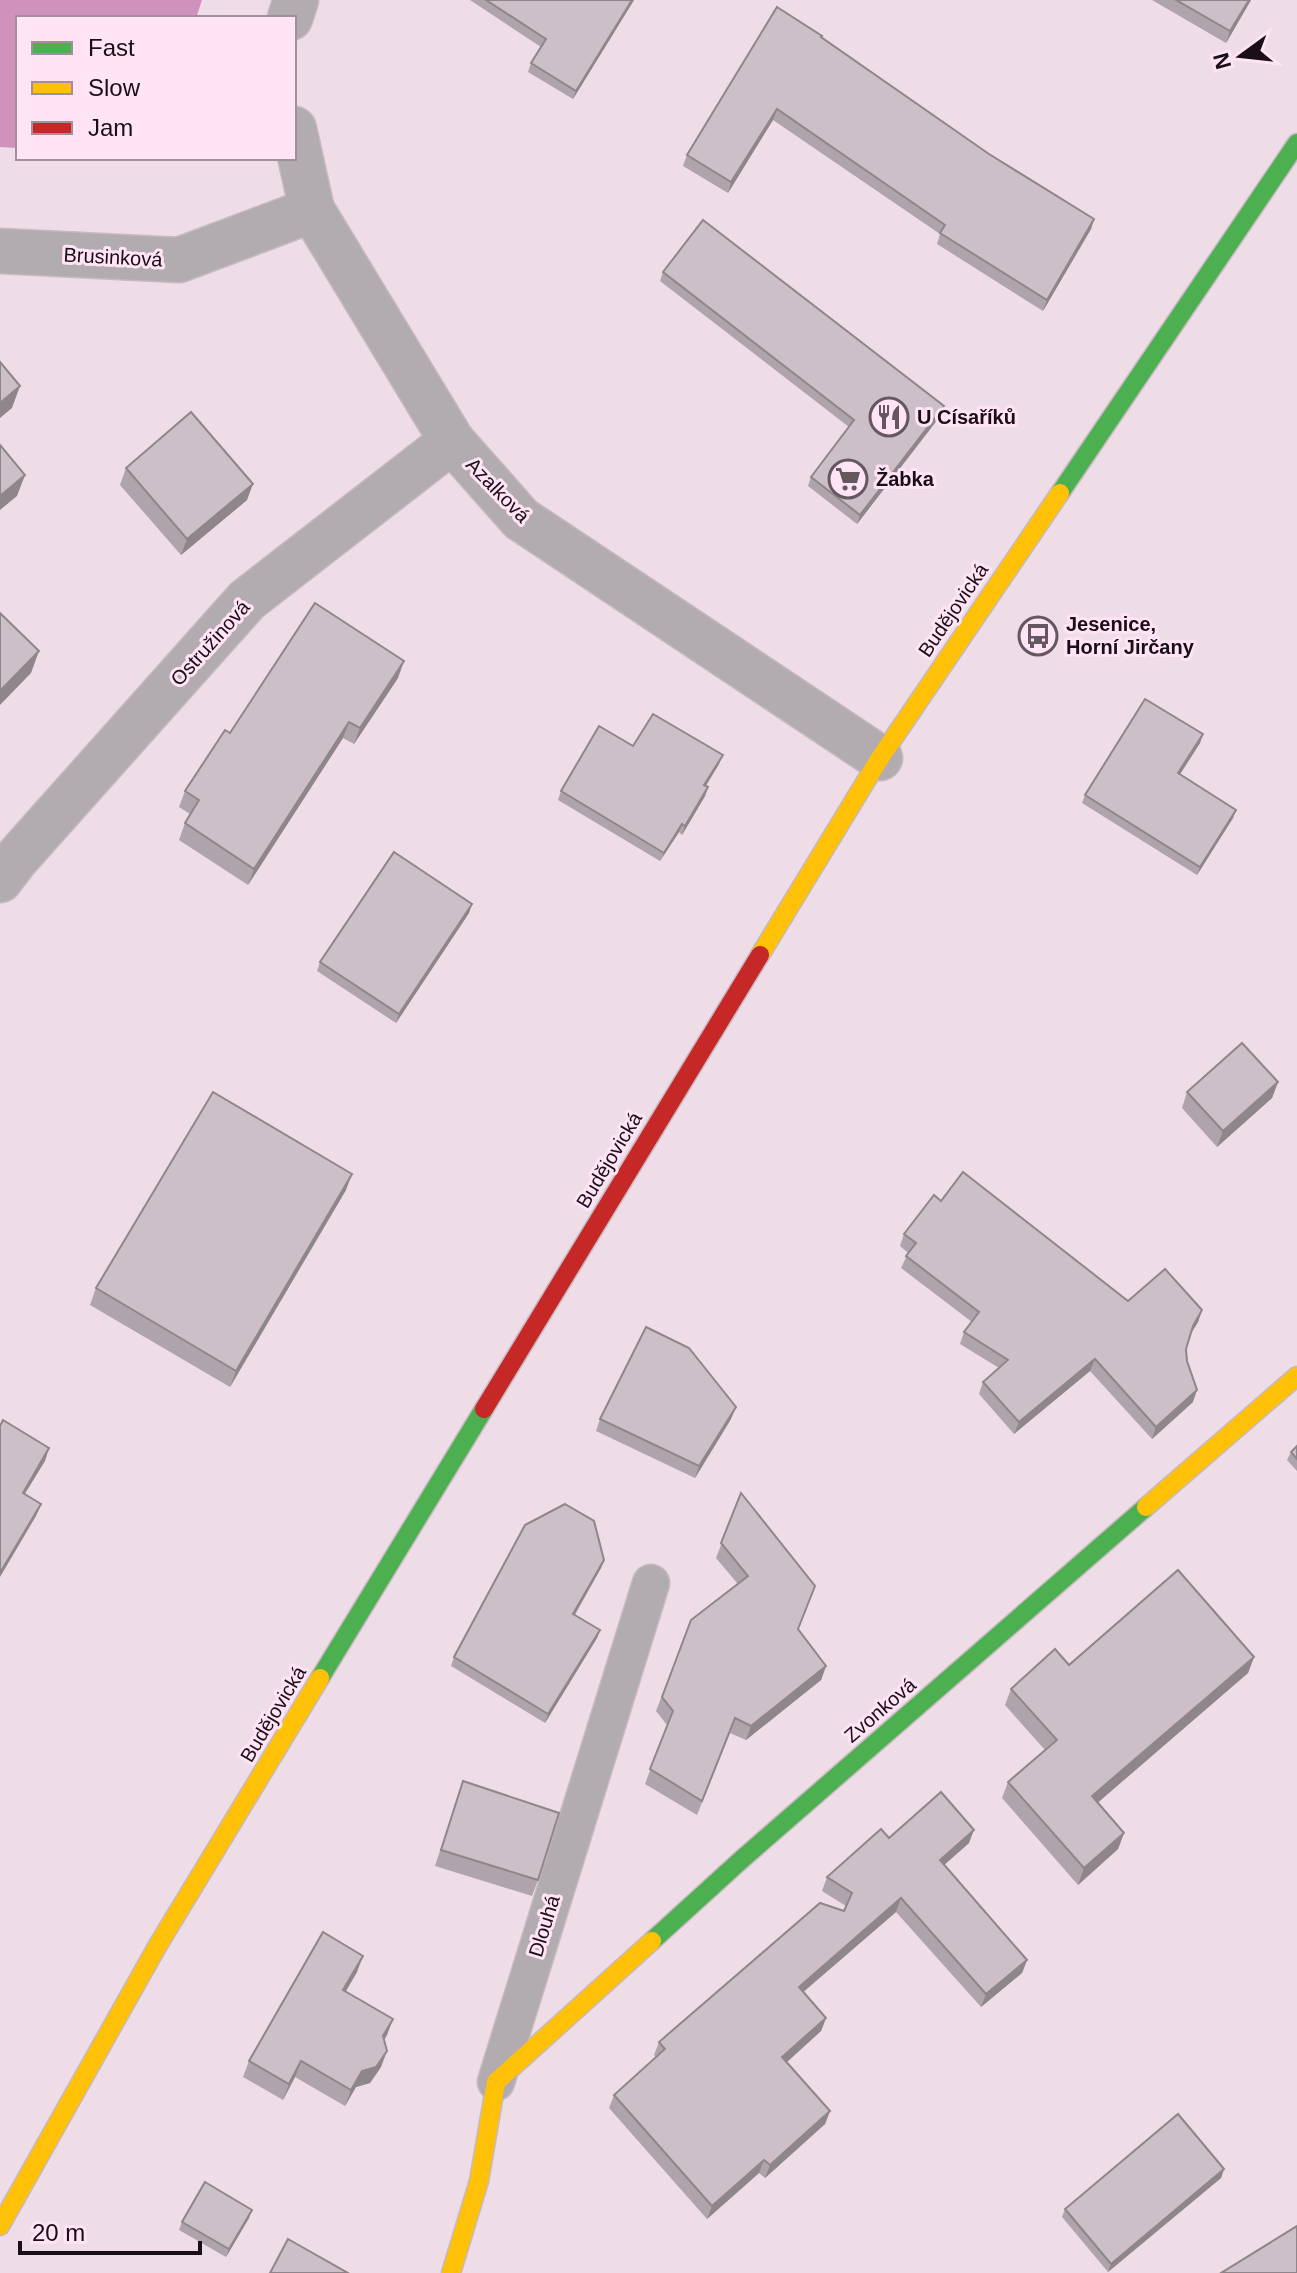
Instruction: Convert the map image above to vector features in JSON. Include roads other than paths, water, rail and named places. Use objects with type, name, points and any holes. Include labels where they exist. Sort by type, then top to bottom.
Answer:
[{"type":"main road","name":"Budějovická","points":[[0,2226],[158,1945],[880,758],[1297,143]]},
{"type":"main road","name":"Zvonková","points":[[496,2082],[741,1860],[1297,1376]]},
{"type":"main road","name":"Dlouhá","points":[[451,2273],[479,2181],[496,2082]]},
{"type":"street","name":"Azalková","points":[[296,138],[312,210],[452,441],[521,519],[880,758]]},
{"type":"street","name":"Brusinková","points":[[0,251],[179,260],[312,210]]},
{"type":"street","name":"Ostružinová","points":[[0,880],[247,600],[452,441]]},
{"type":"lane","name":"Dlouhá","points":[[496,2082],[651,1583]]},
{"type":"place","name":"U Císaříků","points":[[889,417]]},
{"type":"place","name":"Žabka","points":[[848,479]]},
{"type":"place","name":"Jesenice, Horní Jirčany","points":[[1038,636]]}]
